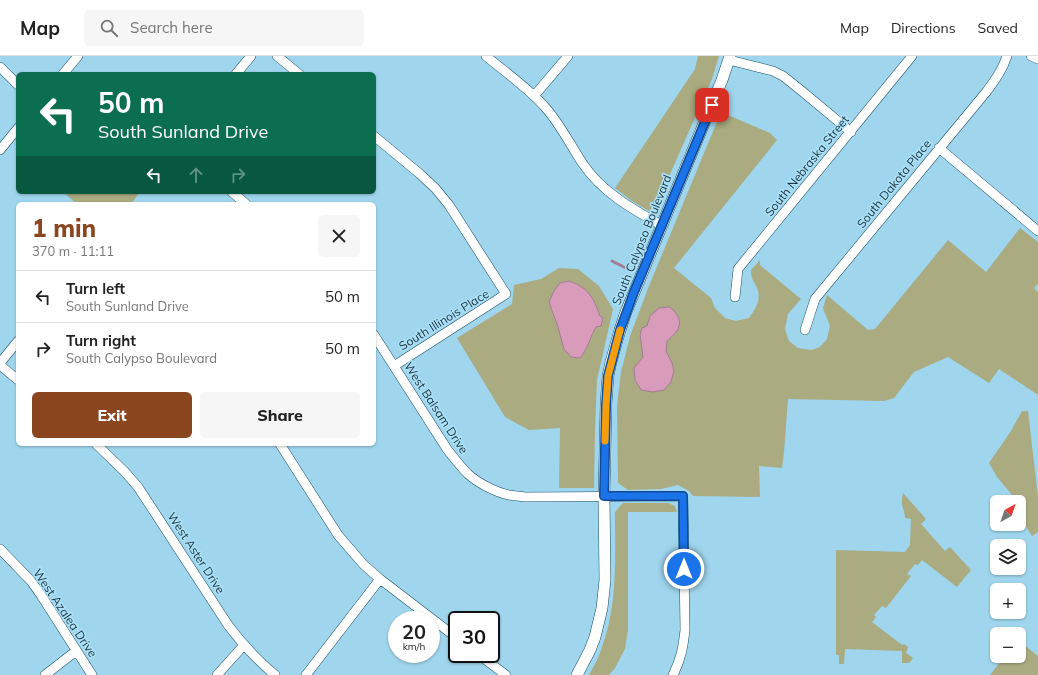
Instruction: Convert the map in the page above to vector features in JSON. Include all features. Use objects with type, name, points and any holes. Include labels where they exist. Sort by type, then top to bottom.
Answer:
[{"type":"street","points":[[65,72],[78,56]]},
{"type":"street","points":[[238,72],[251,56]]},
{"type":"street","points":[[277,56],[296,72]]},
{"type":"street","points":[[486,56],[534,96],[552,116],[584,165],[596,180],[618,199],[661,226]]},
{"type":"street","points":[[534,96],[568,56]]},
{"type":"street","name":"South Nebraska Street","points":[[735,297],[738,269],[912,56]]},
{"type":"street","name":"South Dakota Place","points":[[805,330],[815,299],[997,77],[1005,63],[1007,56]]},
{"type":"street","points":[[1031,56],[1038,60]]},
{"type":"street","points":[[729,58],[773,71],[783,76],[851,132]]},
{"type":"street","name":"South Calypso Boulevard","points":[[577,675],[595,637],[602,608],[605,580],[604,496],[608,376],[622,324],[722,80],[729,58]]},
{"type":"street","points":[[0,67],[16,83]]},
{"type":"street","points":[[0,150],[16,130]]},
{"type":"street","name":"South Illinois Place","points":[[376,138],[435,188],[449,205],[506,294],[394,366]]},
{"type":"street","points":[[940,148],[1038,230]]},
{"type":"street","points":[[234,194],[244,202]]},
{"type":"street","name":"West Balsam Drive","points":[[376,338],[454,458],[468,474],[483,484],[508,495],[525,497],[683,496],[685,630],[679,663],[673,675]]},
{"type":"street","points":[[16,344],[0,364],[16,378]]},
{"type":"street","name":"West Aster Drive","points":[[98,446],[117,463],[138,487],[228,625],[258,661],[275,675]]},
{"type":"street","points":[[281,446],[338,535],[350,550],[380,579],[448,631]]},
{"type":"street","name":"West Azalea Drive","points":[[0,549],[31,581],[92,675]]},
{"type":"street","points":[[306,675],[380,579]]},
{"type":"street","points":[[217,675],[244,645]]},
{"type":"street","points":[[45,675],[76,650]]},
{"type":"street","points":[[490,663],[506,675]]},
{"type":"green space","points":[[698,56],[719,56],[712,79],[656,206],[649,211],[632,201],[615,188],[695,69]]},
{"type":"green space","points":[[721,112],[770,133],[777,140],[674,268],[711,298],[715,308],[725,318],[736,321],[749,318],[757,304],[759,296],[752,278],[751,270],[760,260],[760,265],[801,299],[788,314],[785,329],[789,341],[798,348],[811,350],[820,347],[827,339],[830,326],[823,308],[827,295],[868,330],[875,329],[948,240],[986,272],[1020,228],[1038,242],[1038,284],[1034,288],[1038,292],[1038,395],[999,369],[989,383],[948,357],[914,372],[894,398],[884,401],[788,399],[782,468],[759,466],[760,497],[693,496],[689,491],[678,485],[661,489],[628,490],[618,483],[617,406],[621,372],[630,336],[649,286]]},
{"type":"green space","points":[[65,194],[138,194],[132,202],[75,202]]},
{"type":"green space","points":[[559,268],[578,269],[599,286],[613,309],[597,380],[594,488],[559,488],[560,428],[529,430],[505,417],[457,338],[512,304],[514,285],[541,279]]},
{"type":"green space","points":[[1022,411],[1028,411],[1038,497],[1038,532],[1032,536],[1026,527],[1026,495],[1012,495],[997,477],[989,463],[1011,431]]},
{"type":"green space","points":[[903,493],[926,519],[921,524],[945,551],[950,547],[971,570],[957,587],[922,560],[918,565],[915,564],[907,574],[911,576],[886,608],[882,606],[874,615],[876,617],[872,622],[902,645],[904,644],[908,647],[906,653],[913,658],[909,663],[902,663],[902,651],[845,649],[844,664],[839,664],[839,655],[836,655],[836,550],[905,552],[910,545],[911,519],[905,518],[902,506]]},
{"type":"green space","points":[[623,503],[668,503],[675,506],[677,512],[628,512],[628,630],[625,649],[615,668],[609,675],[589,675],[601,651],[611,614],[615,563],[615,512]]},
{"type":"green space","points":[[1026,647],[1038,656],[1038,675],[990,675],[999,663],[1026,663]]},
{"type":"shaded area","points":[[569,281],[586,290],[592,298],[600,316],[603,318],[601,326],[596,327],[585,351],[580,358],[571,357],[564,349],[549,302],[560,283]]},
{"type":"shaded area","points":[[670,307],[675,312],[679,321],[678,329],[667,341],[666,351],[674,371],[671,382],[664,390],[653,392],[641,390],[635,380],[634,368],[643,357],[640,335],[642,328],[647,326],[650,316],[659,308]]},
{"type":"waterway","points":[[612,261],[628,269]]},
{"type":"slow traffic","points":[[605,441],[608,376],[620,330]]},
{"type":"route","points":[[684,569],[683,496],[604,496],[606,405],[608,376],[611,362],[626,312],[712,105]]}]
